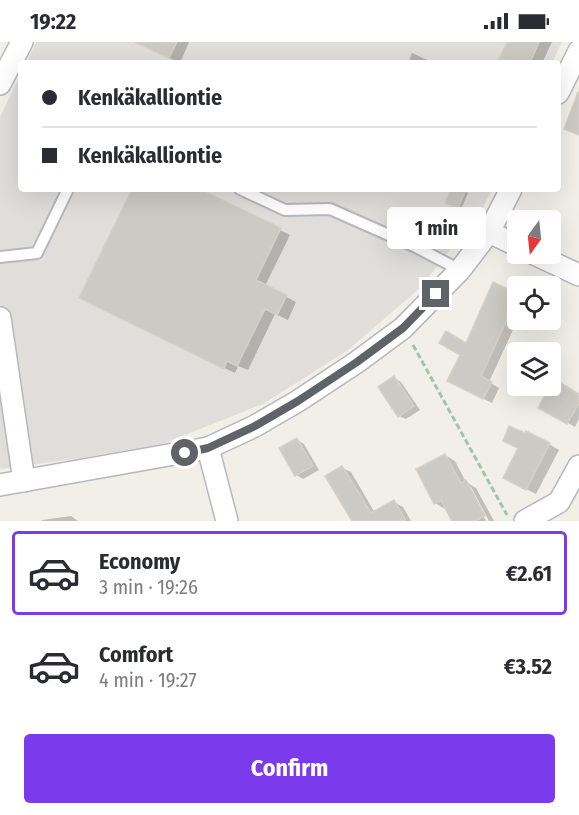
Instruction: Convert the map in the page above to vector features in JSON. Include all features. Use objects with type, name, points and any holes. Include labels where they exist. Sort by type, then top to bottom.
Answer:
[{"type":"street","points":[[0,84],[22,42]]},
{"type":"street","points":[[561,87],[579,51]]},
{"type":"street","points":[[0,485],[208,448],[255,426],[357,362],[403,328],[460,270],[489,232],[509,192]]},
{"type":"street","points":[[489,232],[507,241]]},
{"type":"street","points":[[555,264],[579,275]]},
{"type":"street","points":[[0,318],[24,481]]},
{"type":"street","points":[[208,448],[227,521]]},
{"type":"street","points":[[525,521],[559,502],[579,466]]},
{"type":"lane","points":[[0,257],[37,253],[67,192]]},
{"type":"lane","points":[[246,192],[285,210],[330,209],[416,247],[460,270]]},
{"type":"path","points":[[403,328],[510,521]]},
{"type":"shaded area","points":[[36,42],[562,42],[553,60],[27,60]]},
{"type":"shaded area","points":[[18,79],[18,192],[491,192],[483,208],[420,288],[348,350],[263,404],[162,444],[0,469],[0,117]]},
{"type":"building","points":[[134,42],[177,42],[169,58]]},
{"type":"building","points":[[507,42],[539,42],[531,60],[498,60]]},
{"type":"building","points":[[579,93],[579,135],[564,129]]},
{"type":"building","points":[[131,192],[206,192],[281,228],[256,280],[287,295],[277,315],[265,309],[237,366],[227,361],[224,369],[79,298]]},
{"type":"building","points":[[450,192],[465,192],[458,209],[445,203]]},
{"type":"building","points":[[493,282],[507,289],[507,320],[481,376],[492,382],[483,399],[447,381],[460,355],[439,343],[446,331],[466,343]]},
{"type":"building","points":[[394,376],[414,406],[398,417],[378,387]]},
{"type":"building","points":[[561,383],[579,394],[579,403],[567,424],[538,408],[545,396],[561,396]]},
{"type":"building","points":[[509,426],[525,433],[526,431],[550,443],[526,490],[503,478],[518,448],[503,441]]},
{"type":"building","points":[[297,438],[313,466],[295,476],[279,448]]},
{"type":"building","points":[[445,454],[461,483],[466,480],[485,516],[476,521],[452,521],[441,500],[434,504],[416,469]]},
{"type":"building","points":[[342,466],[371,513],[394,500],[406,521],[352,521],[325,476]]},
{"type":"route","points":[[185,453],[208,448],[255,426],[298,401],[403,328],[436,294]]}]
